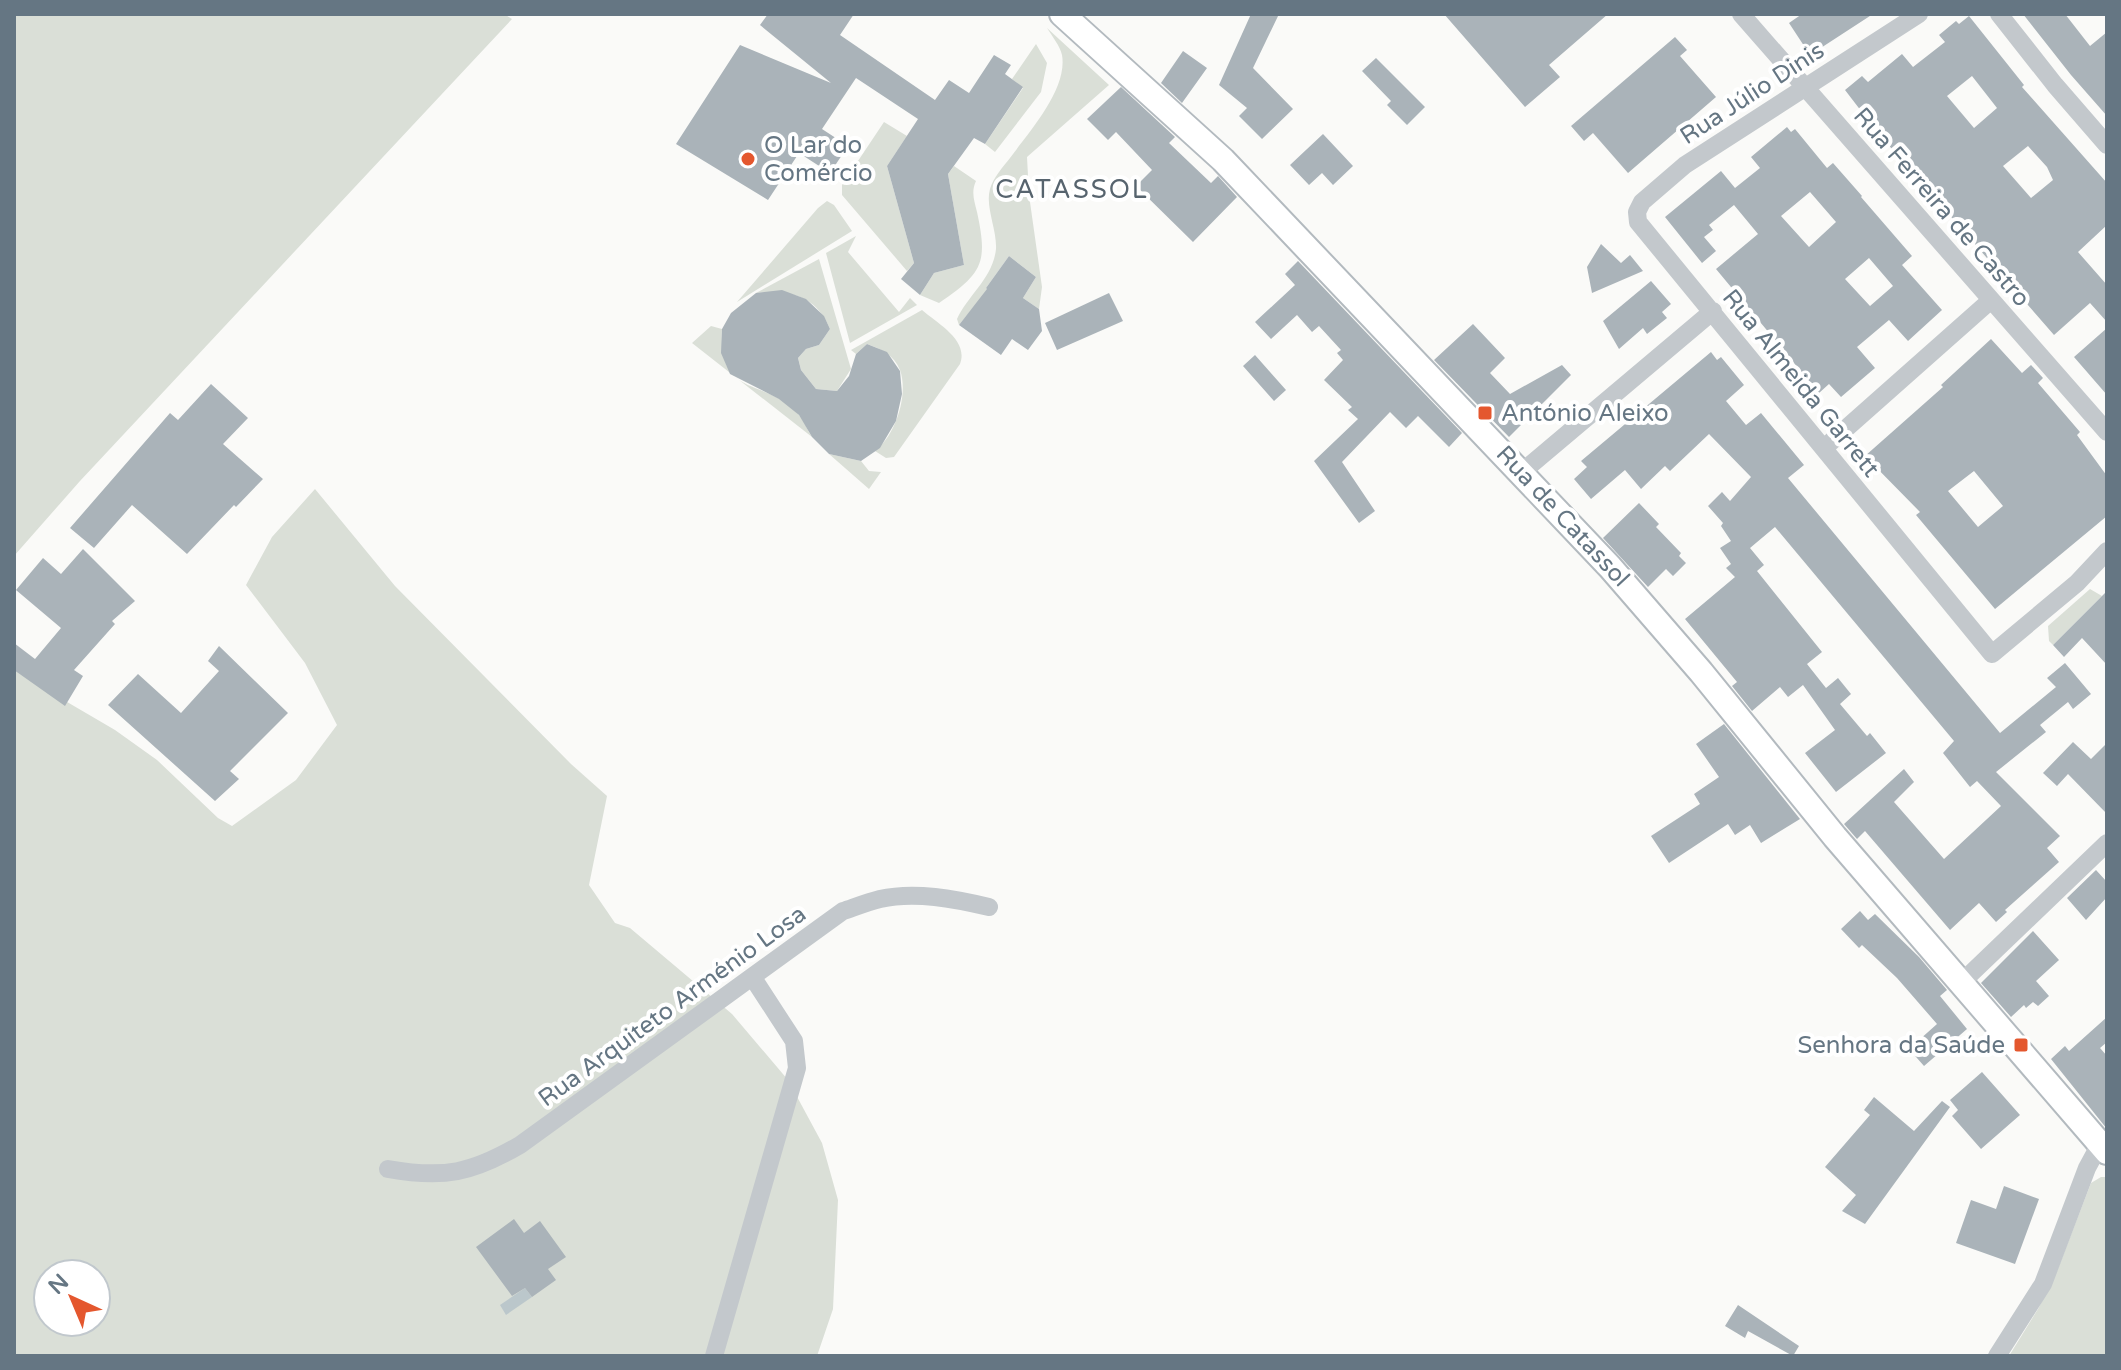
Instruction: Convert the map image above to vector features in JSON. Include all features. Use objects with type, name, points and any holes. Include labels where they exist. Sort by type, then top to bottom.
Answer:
[{"type":"main road","name":"Rua de Catassol","points":[[1062,14],[1223,160],[1522,472],[1648,609],[1810,807],[2104,1148]]},
{"type":"street","name":"Rua Ferreira de Castro","points":[[1741,14],[2107,432]]},
{"type":"street","name":"Rua Júlio Dinis","points":[[1643,231],[1637,212],[1642,202],[1685,165],[1919,14]]},
{"type":"street","points":[[1999,14],[2107,145]]},
{"type":"street","name":"Rua Almeida Garrett","points":[[1643,231],[1713,311],[1992,654],[2077,583],[2107,551]]},
{"type":"street","points":[[1824,448],[1991,300]]},
{"type":"street","points":[[1522,472],[1713,311]]},
{"type":"street","points":[[1961,983],[2107,843]]},
{"type":"street","name":"Rua Arquiteto Arménio Losa","points":[[388,1169],[424,1175],[461,1172],[494,1160],[520,1145],[843,911],[882,898],[918,896],[989,907]]},
{"type":"street","points":[[714,1356],[797,1068],[794,1041],[753,978]]},
{"type":"street","points":[[1997,1356],[2043,1284],[2087,1168],[2104,1148]]},
{"type":"shaded area","points":[[14,14],[504,14],[512,19],[80,481],[14,556]]},
{"type":"shaded area","points":[[1047,28],[1109,85],[1027,157],[1042,287],[1039,309],[1023,298],[1036,277],[1009,256],[986,288],[992,292],[959,325],[957,319],[994,259],[996,241],[989,203],[991,185],[1045,110],[1059,82],[1062,55]]},
{"type":"shaded area","points":[[1036,44],[1047,63],[1041,92],[995,152],[985,144],[1023,88],[1012,79]]},
{"type":"shaded area","points":[[884,122],[907,136],[887,166],[914,263],[907,271],[842,195],[842,185]]},
{"type":"shaded area","points":[[954,166],[976,181],[974,196],[981,255],[973,274],[939,303],[920,295],[934,273],[964,265],[948,174]]},
{"type":"shaded area","points":[[827,201],[834,205],[852,231],[737,302],[818,208]]},
{"type":"shaded area","points":[[856,236],[848,252],[899,312],[910,298],[917,305],[850,343],[826,253]]},
{"type":"shaded area","points":[[819,259],[851,369],[837,391],[816,389],[801,370],[798,358],[806,349],[819,345],[830,329],[817,309],[791,294],[756,293]]},
{"type":"shaded area","points":[[922,310],[956,340],[962,355],[960,364],[894,457],[886,458],[875,451],[889,436],[898,414],[903,391],[900,370],[891,356],[882,350],[867,344],[856,354],[851,350]]},
{"type":"shaded area","points":[[711,326],[722,329],[723,352],[728,367],[736,377],[692,343]]},
{"type":"shaded area","points":[[737,378],[786,403],[799,415],[812,437]]},
{"type":"shaded area","points":[[829,454],[861,461],[869,471],[881,472],[869,489]]},
{"type":"shaded area","points":[[315,489],[395,586],[571,764],[607,796],[589,885],[615,923],[630,928],[732,1014],[788,1080],[822,1143],[838,1200],[833,1309],[817,1356],[14,1356],[14,661],[62,699],[115,730],[157,760],[218,818],[232,826],[296,780],[337,725],[305,663],[246,585],[272,537]]},
{"type":"shaded area","points":[[2090,589],[2102,596],[2053,645],[2049,641],[2048,626]]},
{"type":"shaded area","points":[[2107,1177],[2107,1356],[2009,1356],[2057,1271],[2091,1183]]},
{"type":"shaded area","points":[[525,1288],[532,1297],[506,1315],[500,1305]]},
{"type":"building","name":"O Lar do Comércio","points":[[768,14],[854,14],[840,35],[935,100],[949,80],[969,93],[994,55],[1011,65],[1005,74],[1023,87],[985,144],[974,138],[948,174],[964,265],[934,273],[920,295],[901,279],[914,263],[887,166],[918,119],[856,78],[822,129],[848,146],[830,173],[799,153],[768,200],[676,144],[740,45],[831,83],[760,25]]},
{"type":"building","points":[[1251,14],[1279,14],[1253,68],[1293,109],[1262,139],[1239,116],[1247,108],[1219,85]]},
{"type":"building","points":[[1444,14],[1608,14],[1549,65],[1560,77],[1525,107]]},
{"type":"building","points":[[1802,14],[1873,14],[1810,55],[1789,23]]},
{"type":"building","points":[[2023,14],[2065,14],[2090,46],[2107,32],[2107,116],[2071,75]]},
{"type":"building","points":[[1969,16],[2024,85],[2022,87],[2107,183],[2107,225],[2078,252],[2107,285],[2107,322],[2090,303],[2054,335],[1878,133],[1845,90],[1862,76],[1868,82],[1902,54],[1913,67],[1945,42],[1939,35],[1956,21],[1959,24]],"holes":[[[1972,76],[1997,108],[1974,128],[1947,96]],[[2028,146],[2047,167],[2053,180],[2031,198],[2003,166]]]},
{"type":"building","points":[[1675,37],[1687,50],[1680,56],[1716,97],[1628,173],[1593,133],[1584,141],[1571,126]]},
{"type":"building","points":[[1183,51],[1207,68],[1182,103],[1161,83]]},
{"type":"building","points":[[1376,58],[1425,107],[1407,125],[1387,105],[1391,101],[1362,71]]},
{"type":"building","points":[[1121,87],[1175,137],[1169,143],[1211,183],[1218,176],[1237,197],[1193,242],[1136,186],[1152,170],[1116,132],[1108,140],[1087,119]]},
{"type":"building","points":[[1787,127],[1791,132],[1795,129],[1827,168],[1833,163],[1912,256],[1902,265],[1942,310],[1908,341],[1889,320],[1857,347],[1875,368],[1841,397],[1829,384],[1819,393],[1716,269],[1758,234],[1734,205],[1709,225],[1713,230],[1704,237],[1716,251],[1702,263],[1665,217],[1721,171],[1735,188],[1760,168],[1751,157]],"holes":[[[1810,192],[1836,222],[1809,247],[1781,216]],[[1869,258],[1893,286],[1870,306],[1845,279]]]},
{"type":"building","points":[[1323,134],[1353,166],[1333,185],[1322,173],[1309,185],[1290,165]]},
{"type":"building","points":[[1601,244],[1621,263],[1630,255],[1643,271],[1592,293],[1587,267]]},
{"type":"building","points":[[1009,256],[1036,277],[1023,298],[1039,309],[1042,331],[1028,350],[1012,339],[1001,355],[959,325]]},
{"type":"building","points":[[1298,261],[1462,433],[1449,447],[1418,416],[1406,428],[1390,412],[1342,462],[1375,511],[1359,523],[1314,461],[1358,419],[1348,410],[1352,407],[1324,380],[1343,360],[1337,353],[1341,350],[1319,326],[1312,332],[1297,315],[1271,339],[1255,322],[1295,285],[1285,274]]},
{"type":"building","points":[[1651,281],[1671,304],[1662,312],[1667,318],[1647,334],[1643,328],[1619,349],[1603,321]]},
{"type":"building","points":[[782,290],[806,299],[824,316],[830,329],[819,345],[806,349],[798,358],[801,370],[816,389],[837,391],[849,376],[856,354],[867,344],[887,352],[900,371],[902,394],[896,421],[880,448],[861,461],[829,454],[812,437],[799,415],[779,399],[730,374],[721,353],[722,329],[731,313],[756,293]]},
{"type":"building","points":[[1109,293],[1123,321],[1057,350],[1045,323]]},
{"type":"building","points":[[1473,324],[1505,358],[1490,373],[1510,394],[1562,365],[1571,375],[1509,437],[1434,360]]},
{"type":"building","points":[[2107,328],[2107,395],[2074,357]]},
{"type":"building","points":[[1991,339],[2022,373],[2031,365],[2043,378],[2038,383],[2080,432],[2077,435],[2107,476],[2107,516],[1995,609],[1916,515],[1920,512],[1865,456],[1943,387],[1941,385]],"holes":[[[1974,471],[2003,506],[1978,527],[1948,491]]]},
{"type":"building","points":[[1711,352],[1717,360],[1721,357],[1744,385],[1726,401],[1746,425],[1761,413],[1804,465],[1788,478],[2000,733],[2056,687],[2047,678],[2065,663],[2091,694],[2073,709],[2068,702],[2040,725],[2046,732],[1996,772],[2060,836],[2047,848],[2059,862],[2005,910],[2007,912],[1996,922],[1979,903],[1950,930],[1865,831],[1857,839],[1844,824],[1904,769],[1914,782],[1894,802],[1944,859],[2001,806],[1977,781],[1970,787],[1943,753],[1954,741],[1775,527],[1750,548],[1764,565],[1757,571],[1822,652],[1807,664],[1826,688],[1838,678],[1851,694],[1840,704],[1886,753],[1836,792],[1805,753],[1835,730],[1803,685],[1788,697],[1780,687],[1752,711],[1732,686],[1737,682],[1685,619],[1735,577],[1726,568],[1731,564],[1720,548],[1731,541],[1721,526],[1723,523],[1708,506],[1722,492],[1730,501],[1751,477],[1709,434],[1670,471],[1665,466],[1641,489],[1625,470],[1591,499],[1574,479],[1587,467],[1581,461]]},
{"type":"building","points":[[1255,355],[1286,390],[1274,401],[1243,366]]},
{"type":"building","points":[[211,384],[248,418],[223,444],[263,479],[236,507],[234,505],[187,554],[132,505],[94,548],[70,528],[170,413],[178,420]]},
{"type":"building","points":[[1639,503],[1659,524],[1656,527],[1681,553],[1679,556],[1686,563],[1673,576],[1666,569],[1648,587],[1603,538]]},
{"type":"building","points":[[83,549],[135,601],[112,621],[115,624],[74,670],[83,676],[65,706],[14,670],[14,643],[35,659],[61,628],[16,590],[43,558],[61,574]]},
{"type":"building","points":[[2107,591],[2107,665],[2082,638],[2064,657],[2053,645]]},
{"type":"building","points":[[219,646],[288,713],[230,771],[239,779],[215,801],[108,705],[138,674],[181,713],[219,671],[208,661]]},
{"type":"building","points":[[1724,724],[1800,819],[1761,843],[1750,825],[1735,835],[1728,824],[1669,863],[1651,836],[1700,804],[1694,794],[1719,777],[1696,744]]},
{"type":"building","points":[[2073,742],[2091,759],[2107,743],[2107,814],[2068,774],[2057,786],[2043,773]]},
{"type":"building","points":[[2096,870],[2107,882],[2107,897],[2086,920],[2067,898]]},
{"type":"building","points":[[1860,911],[1868,920],[1875,914],[1919,957],[1947,990],[1940,996],[1967,1029],[1924,1066],[1909,1049],[1937,1024],[1897,978],[1862,945],[1859,948],[1841,929]]},
{"type":"building","points":[[2033,931],[2059,960],[2036,981],[2049,996],[2038,1006],[2033,1002],[2026,1008],[2024,1005],[2011,1017],[1981,983]]},
{"type":"building","points":[[2107,1017],[2107,1042],[2100,1048],[2107,1056],[2107,1129],[2051,1059],[2065,1046],[2069,1051]]},
{"type":"building","points":[[1982,1072],[2020,1115],[1981,1149],[1952,1116],[1958,1110],[1950,1100]]},
{"type":"building","points":[[1874,1097],[1914,1131],[1942,1101],[1950,1107],[1865,1224],[1842,1211],[1856,1195],[1825,1167],[1870,1115],[1864,1110]]},
{"type":"building","points":[[2004,1186],[2039,1199],[2015,1264],[1956,1243],[1971,1200],[1996,1209]]},
{"type":"building","points":[[514,1219],[524,1233],[540,1221],[566,1257],[548,1269],[556,1280],[532,1297],[525,1288],[512,1296],[476,1247]]},
{"type":"building","points":[[1738,1305],[1799,1346],[1793,1356],[1748,1331],[1745,1338],[1725,1326]]},
{"type":"place","name":"O Lar do Comércio","points":[[748,159]]},
{"type":"place","name":"António Aleixo","points":[[1485,413]]},
{"type":"place","name":"Senhora da Saúde","points":[[2021,1045]]},
{"type":"district","name":"CATASSOL","points":[[1072,189]]}]
